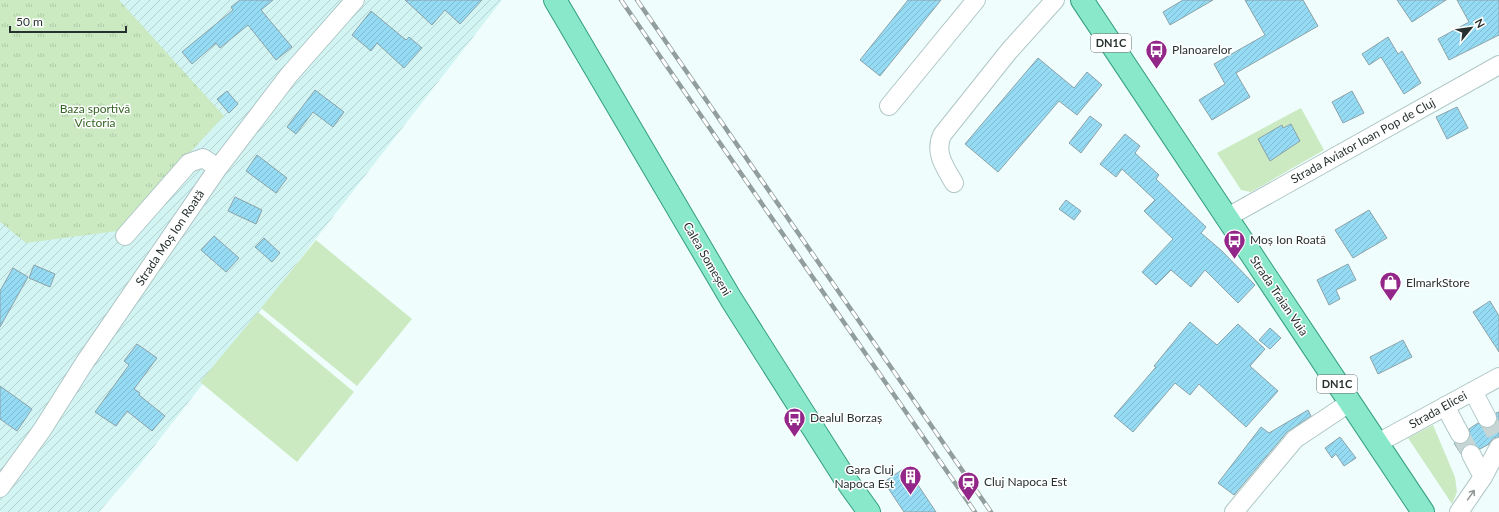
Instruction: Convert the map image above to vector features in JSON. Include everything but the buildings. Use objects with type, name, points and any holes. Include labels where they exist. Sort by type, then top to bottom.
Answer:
[{"type":"main road","name":"Calea Someșeni","points":[[555,0],[731,299],[846,480],[869,512]]},
{"type":"main road","name":"Strada Traian Vuia","points":[[1082,0],[1376,444],[1423,512]]},
{"type":"street","name":"Strada Moș Ion Roată","points":[[0,488],[42,430],[84,362],[218,168],[289,75],[355,0]]},
{"type":"street","points":[[889,106],[976,0]]},
{"type":"street","points":[[954,182],[939,154],[938,143],[942,135],[1009,51],[1055,0]]},
{"type":"street","name":"Strada Aviator Ioan Pop de Cluj","points":[[1226,218],[1499,64]]},
{"type":"street","points":[[125,236],[189,163],[203,158],[218,168]]},
{"type":"street","name":"Strada Elicei","points":[[1376,444],[1499,377]]},
{"type":"street","points":[[1473,391],[1487,418]]},
{"type":"street","points":[[1234,512],[1295,439],[1349,403]]},
{"type":"street","points":[[1445,406],[1460,434]]},
{"type":"street","points":[[1459,512],[1483,477],[1499,442]]},
{"type":"street","points":[[1471,454],[1483,477]]},
{"type":"shaded area","points":[[0,0],[502,0],[138,467],[99,512],[0,512]]},
{"type":"green space","name":"Baza sportivă Victoria","points":[[0,0],[119,0],[224,116],[117,231],[26,243],[0,222]]},
{"type":"green space","points":[[1301,108],[1324,150],[1251,192],[1241,190],[1217,153]]},
{"type":"green space","points":[[316,240],[412,319],[357,386],[261,308]]},
{"type":"green space","points":[[258,312],[354,392],[297,462],[200,382]]},
{"type":"green space","points":[[1433,425],[1455,477],[1457,492],[1452,504],[1408,438]]},
{"type":"tunnel","points":[[1487,418],[1498,439]]},
{"type":"tunnel","points":[[1460,434],[1471,454]]},
{"type":"railway","points":[[621,0],[975,512]]},
{"type":"railway","points":[[637,0],[991,512]]},
{"type":"place","name":"Planoarelor","points":[[1157,70]]},
{"type":"place","name":"Moș Ion Roată","points":[[1234,260]]},
{"type":"place","name":"ElmarkStore","points":[[1390,302]]},
{"type":"place","name":"Dealul Borzaș","points":[[794,438]]},
{"type":"place","name":"Gara Cluj Napoca Est","points":[[910,496]]},
{"type":"place","name":"Cluj Napoca Est","points":[[969,502]]}]
